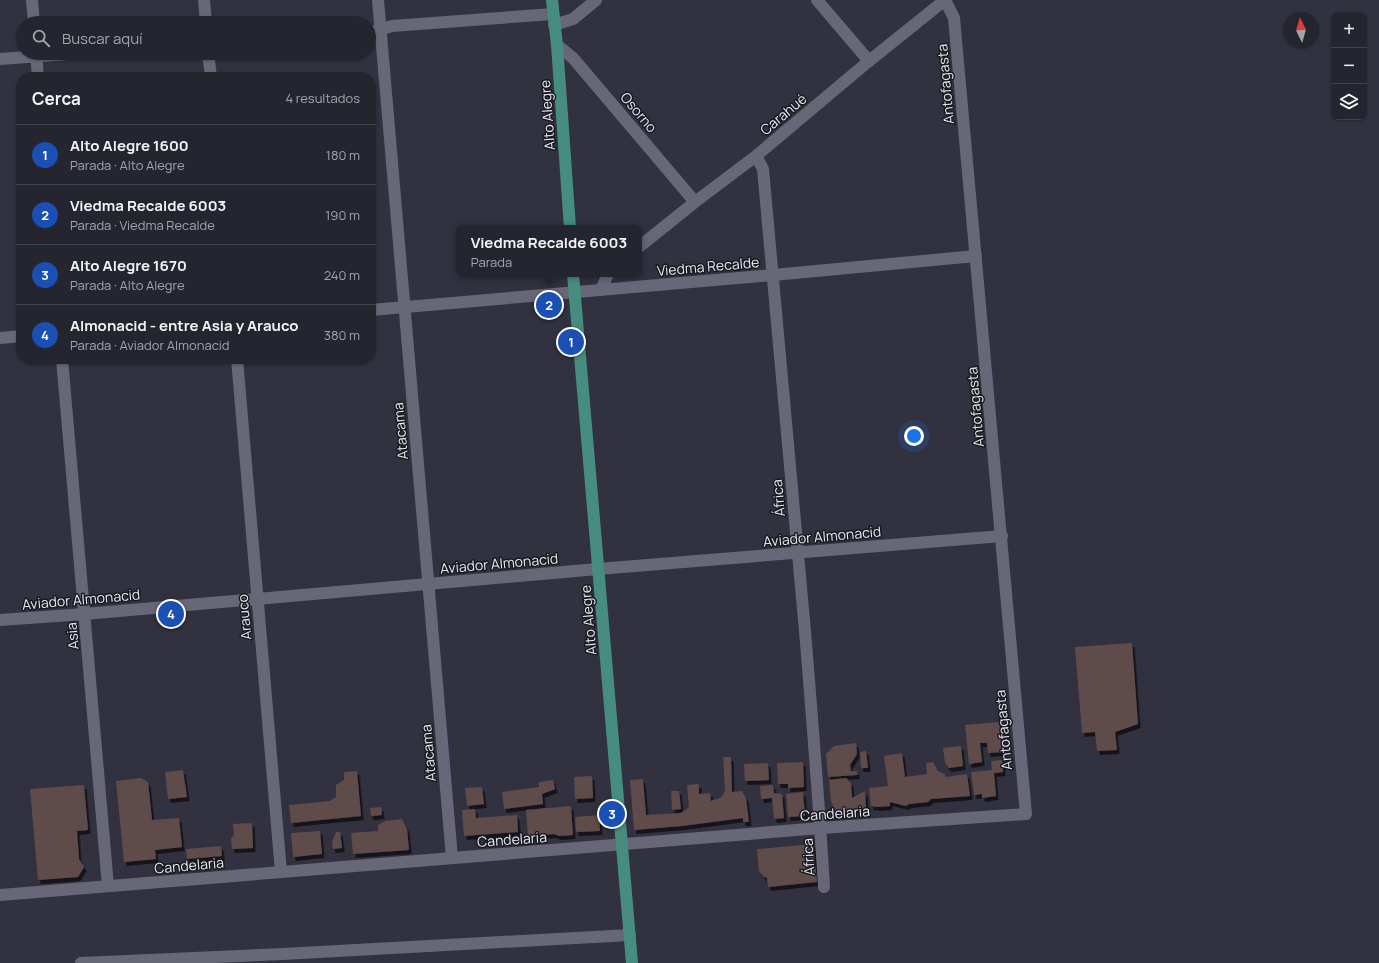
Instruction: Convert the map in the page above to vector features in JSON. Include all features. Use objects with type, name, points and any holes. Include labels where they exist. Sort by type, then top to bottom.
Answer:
[{"type":"main road","name":"Alto Alegre","points":[[552,0],[557,45],[570,225]]},
{"type":"main road","name":"Alto Alegre","points":[[573,277],[632,963]]},
{"type":"street","points":[[32,0],[33,16]]},
{"type":"street","points":[[204,0],[205,16]]},
{"type":"street","name":"Atacama","points":[[376,21],[378,0]]},
{"type":"street","points":[[376,32],[392,26],[573,19],[596,0]]},
{"type":"street","points":[[817,0],[868,61]]},
{"type":"street","name":"Carahué","points":[[642,245],[756,156],[868,61],[945,0]]},
{"type":"street","name":"Antofagasta","points":[[945,0],[954,18],[1026,814]]},
{"type":"street","name":"Atacama","points":[[376,41],[404,307],[452,858]]},
{"type":"street","name":"Osorno","points":[[557,45],[573,58],[695,202]]},
{"type":"street","points":[[0,60],[16,58]]},
{"type":"street","points":[[37,60],[38,72]]},
{"type":"street","points":[[209,60],[210,72]]},
{"type":"street","name":"África","points":[[756,156],[763,169],[773,275],[821,828],[824,887]]},
{"type":"street","name":"Viedma Recalde","points":[[376,310],[976,256]]},
{"type":"street","points":[[601,290],[607,277]]},
{"type":"street","points":[[0,338],[16,336]]},
{"type":"street","name":"Asia","points":[[62,364],[108,886]]},
{"type":"street","name":"Arauco","points":[[237,364],[281,872]]},
{"type":"street","name":"Aviador Almonacid","points":[[0,620],[1002,536]]},
{"type":"street","name":"Candelaria","points":[[0,895],[821,828],[1026,814]]},
{"type":"street","points":[[81,963],[283,954],[630,935]]},
{"type":"building","points":[[1132,643],[1138,724],[1115,732],[1117,750],[1097,751],[1095,732],[1082,733],[1075,647]]},
{"type":"building","points":[[999,722],[1003,752],[988,753],[987,743],[980,743],[982,762],[969,764],[965,725]]},
{"type":"building","points":[[856,743],[857,754],[850,765],[851,771],[857,771],[857,775],[828,777],[826,754],[834,746]]},
{"type":"building","points":[[961,746],[963,766],[949,768],[945,763],[943,748]]},
{"type":"building","points":[[866,751],[868,768],[861,768],[860,752]]},
{"type":"building","points":[[902,753],[905,777],[927,774],[926,763],[933,762],[938,771],[945,774],[945,777],[967,774],[970,796],[931,799],[928,802],[909,804],[906,806],[890,802],[890,806],[871,806],[869,788],[888,786],[884,756]]},
{"type":"building","points":[[723,757],[731,757],[732,792],[742,791],[746,798],[749,822],[743,822],[743,818],[682,826],[634,830],[630,780],[643,779],[646,815],[681,813],[689,807],[687,785],[699,784],[699,794],[710,793],[711,801],[722,797],[725,790]]},
{"type":"building","points":[[1002,760],[1003,772],[994,773],[996,796],[982,798],[982,794],[974,795],[971,772],[992,770],[991,761]]},
{"type":"building","points":[[803,762],[804,787],[788,788],[788,784],[778,784],[777,763]]},
{"type":"building","points":[[768,763],[769,780],[745,781],[744,764]]},
{"type":"building","points":[[183,770],[187,797],[168,799],[165,772]]},
{"type":"building","points":[[357,771],[361,816],[291,823],[289,805],[330,801],[336,797],[336,785],[344,780],[344,772]]},
{"type":"building","points":[[592,776],[593,798],[575,799],[574,777]]},
{"type":"building","points":[[141,778],[148,782],[152,820],[179,818],[182,847],[155,850],[156,859],[124,862],[116,781]]},
{"type":"building","points":[[846,778],[851,783],[852,798],[865,791],[866,809],[835,810],[831,801],[829,780]]},
{"type":"building","points":[[553,780],[555,789],[542,794],[543,804],[504,809],[502,792],[539,787],[539,782]]},
{"type":"building","points":[[84,785],[88,830],[77,831],[79,859],[84,867],[78,877],[38,880],[30,789]]},
{"type":"building","points":[[773,785],[774,793],[782,794],[784,818],[774,819],[772,798],[761,799],[760,786]]},
{"type":"building","points":[[482,787],[484,804],[467,806],[465,788]]},
{"type":"building","points":[[671,791],[679,791],[681,809],[672,810]]},
{"type":"building","points":[[803,792],[805,816],[788,817],[786,794]]},
{"type":"building","points":[[571,806],[573,835],[559,836],[554,834],[528,836],[526,810]]},
{"type":"building","points":[[381,807],[382,815],[371,816],[370,808]]},
{"type":"building","points":[[475,809],[476,818],[517,815],[518,832],[464,836],[462,810]]},
{"type":"building","points":[[599,815],[600,831],[576,832],[575,817]]},
{"type":"building","points":[[402,819],[407,829],[409,850],[353,854],[351,833],[378,831],[378,825],[385,821]]},
{"type":"building","points":[[252,823],[253,848],[232,849],[231,839],[234,835],[233,824]]},
{"type":"building","points":[[320,831],[322,854],[293,857],[291,833]]},
{"type":"building","points":[[336,832],[340,832],[342,848],[333,849],[332,842]]},
{"type":"building","points":[[813,844],[817,882],[768,887],[767,878],[764,877],[759,871],[757,849]]},
{"type":"building","points":[[221,846],[222,856],[187,859],[186,849]]},
{"type":"place","name":"Viedma Recalde 6003","points":[[549,305]]},
{"type":"place","name":"Alto Alegre 1600","points":[[571,342]]},
{"type":"place","name":"Almonacid - entre Asia y Arauco","points":[[171,614]]},
{"type":"place","name":"Alto Alegre 1670","points":[[612,814]]}]
